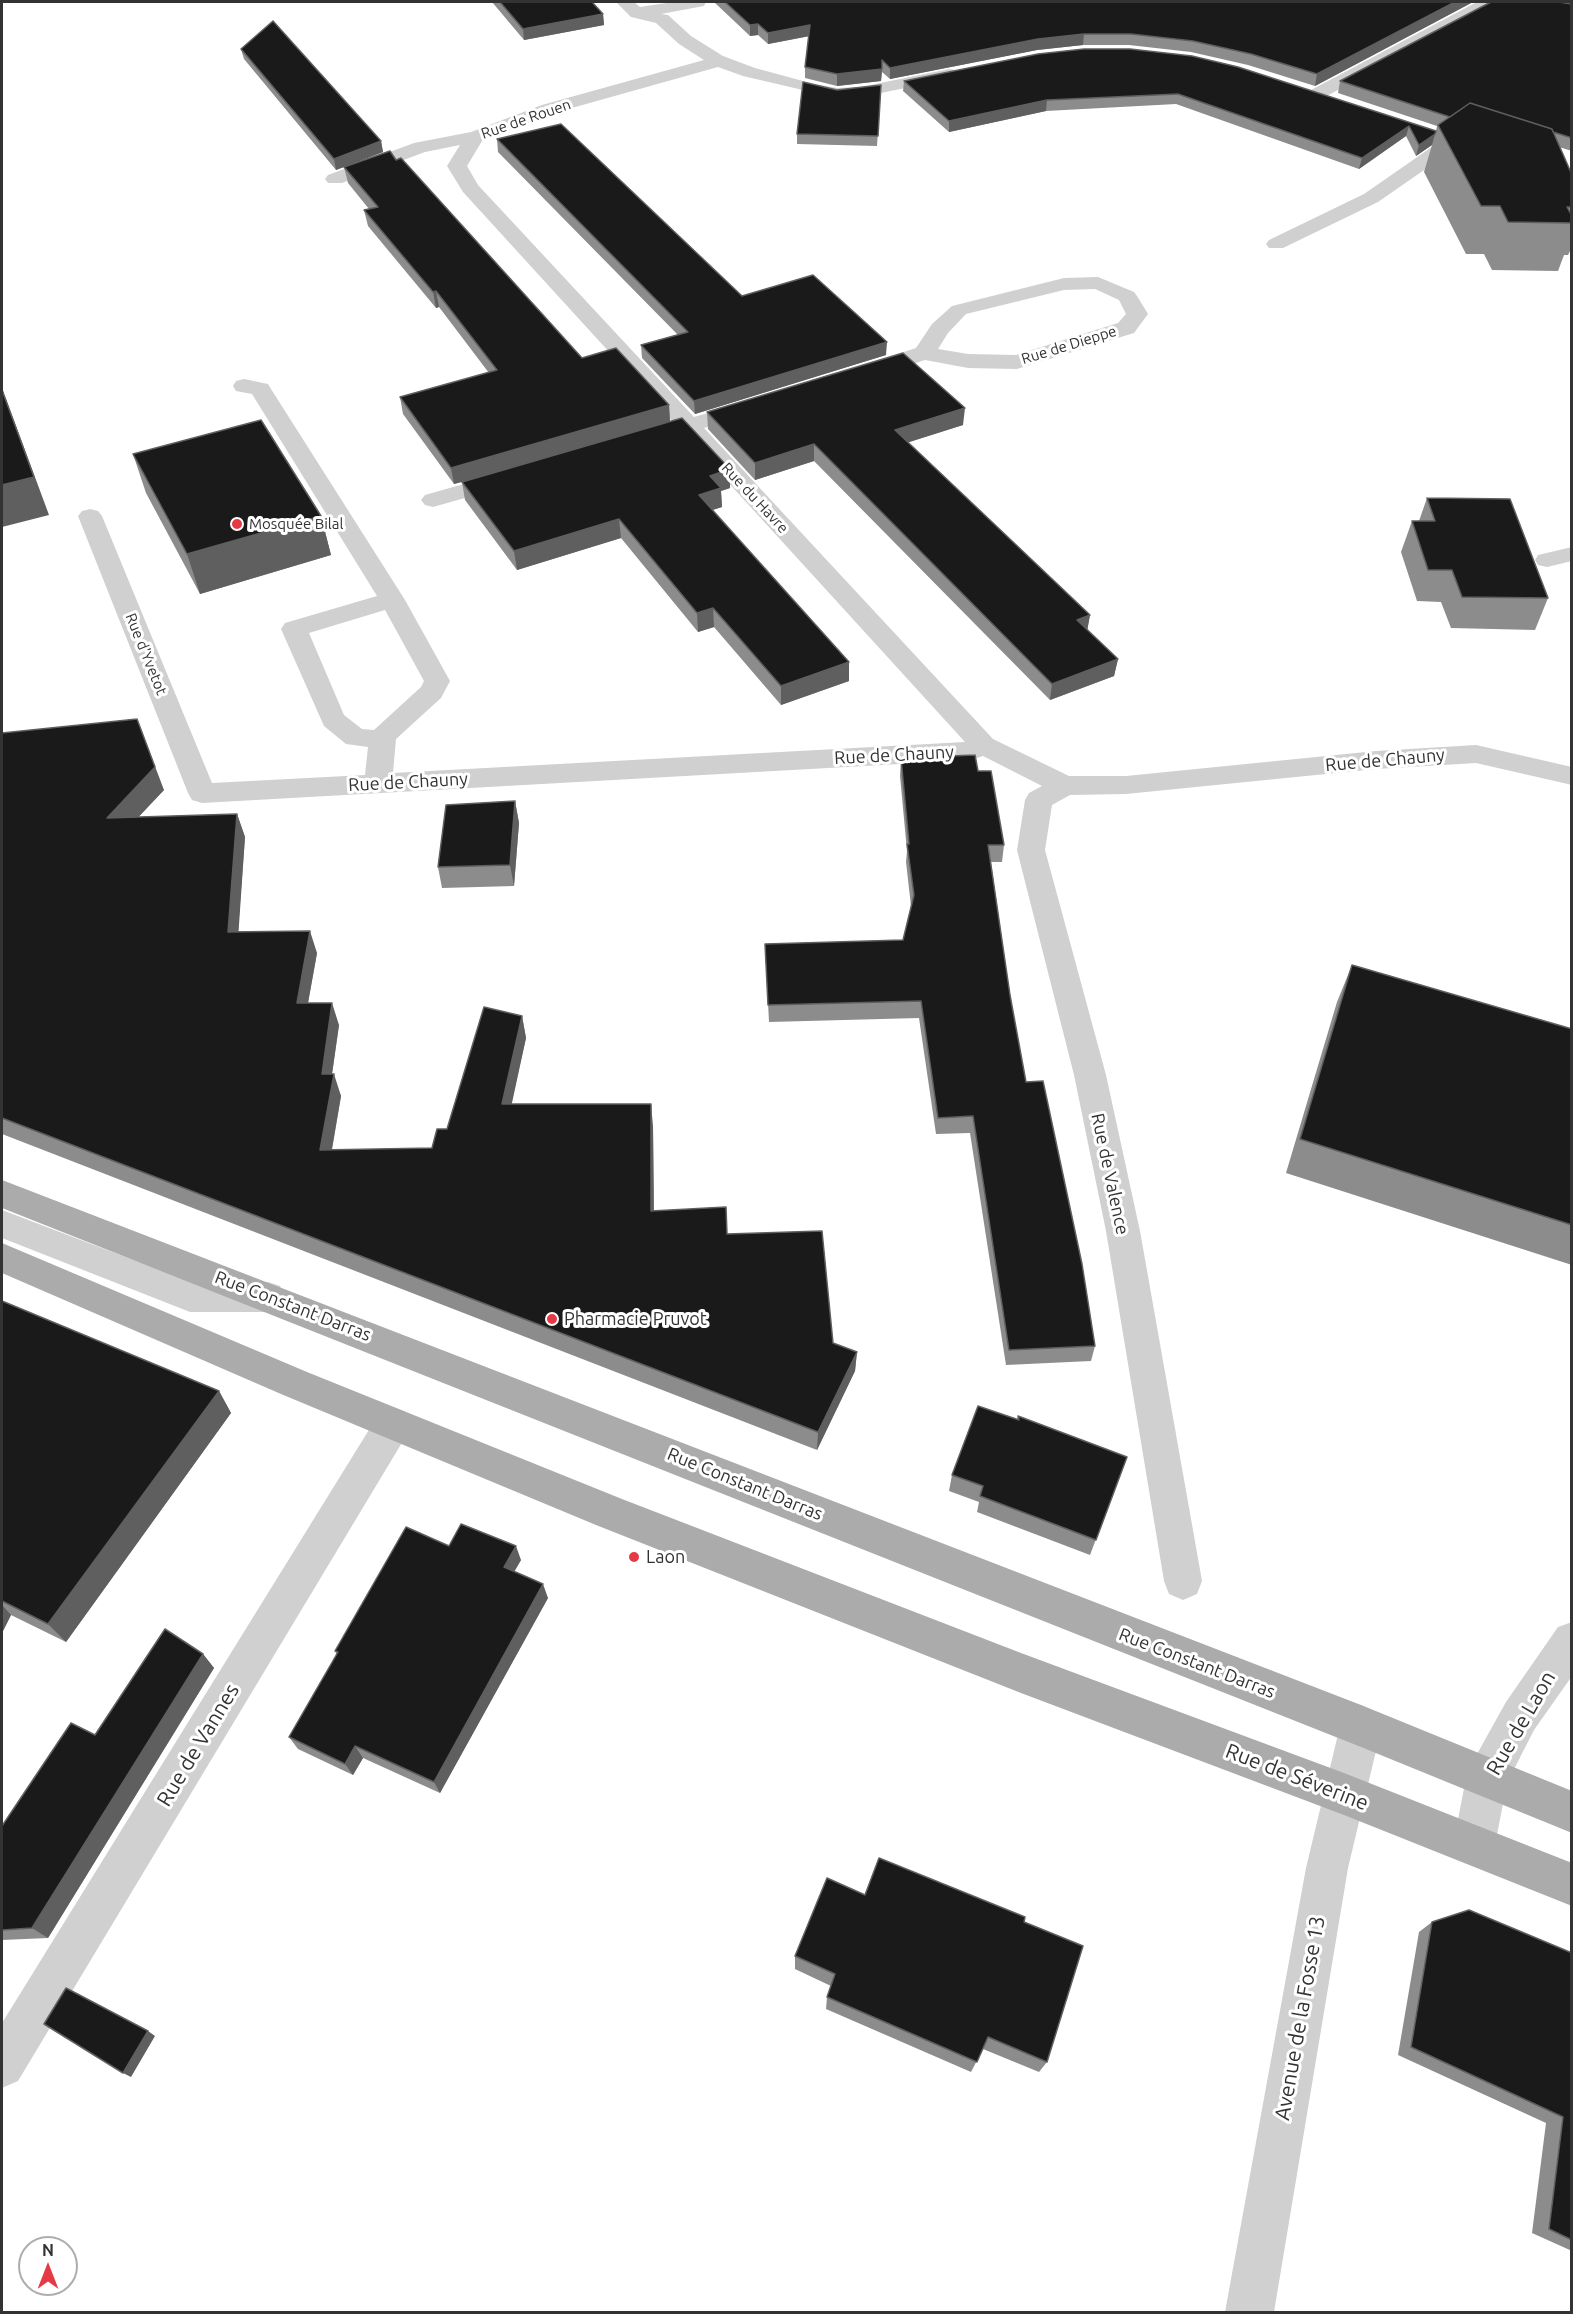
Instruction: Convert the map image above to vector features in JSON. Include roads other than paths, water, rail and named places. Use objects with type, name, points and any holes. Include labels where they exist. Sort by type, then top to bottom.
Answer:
[{"type":"main road","name":"Rue Constant Darras","points":[[2,1194],[1360,1726],[1487,1778]]},
{"type":"main road","points":[[2,1258],[393,1424]]},
{"type":"main road","name":"Rue de Séverine","points":[[393,1424],[609,1512],[1021,1673],[1344,1794],[1572,1885]]},
{"type":"main road","points":[[1487,1778],[1572,1812]]},
{"type":"street","points":[[624,2],[637,13],[662,19],[684,40],[717,60],[748,72],[813,89],[837,93],[861,92],[966,71]]},
{"type":"street","points":[[637,13],[698,2]]},
{"type":"street","points":[[1317,94],[1489,2]]},
{"type":"street","name":"Rue de Rouen","points":[[335,179],[421,147],[475,137],[548,109],[706,66],[717,60]]},
{"type":"street","points":[[1295,87],[1338,101]]},
{"type":"street","points":[[1434,132],[1475,146]]},
{"type":"street","name":"Rue du Havre","points":[[475,137],[458,166],[471,188],[983,746]]},
{"type":"street","points":[[1276,244],[1371,198],[1455,139]]},
{"type":"street","name":"Rue de Dieppe","points":[[846,378],[924,353],[968,362],[1017,362],[1126,328],[1137,314],[1127,296],[1098,284],[1064,284],[960,310],[940,328],[924,353]]},
{"type":"street","points":[[244,386],[260,389],[392,600],[437,681],[432,692],[388,730],[382,739],[378,784]]},
{"type":"street","points":[[629,442],[768,402]]},
{"type":"street","points":[[433,500],[532,471]]},
{"type":"street","name":"Rue d'Yvetot","points":[[90,516],[202,793]]},
{"type":"street","points":[[1547,560],[1572,554]]},
{"type":"street","points":[[382,739],[356,738],[333,720],[294,628],[392,600]]},
{"type":"street","name":"Rue de Chauny","points":[[202,793],[971,751],[983,746],[1065,786],[1126,785],[1376,760],[1476,754],[1572,776]]},
{"type":"street","name":"Rue de Valence","points":[[1065,786],[1039,800],[1031,850],[1090,1075],[1123,1231],[1183,1581]]},
{"type":"street","points":[[2,1224],[190,1297],[268,1297]]},
{"type":"street","name":"Rue de Vannes","points":[[2,2065],[393,1424]]},
{"type":"street","name":"Rue de Laon","points":[[1474,1845],[1487,1778],[1520,1716],[1572,1641]]},
{"type":"street","name":"Avenue de la Fosse 13","points":[[1249,2313],[1327,1868],[1360,1726]]},
{"type":"place","name":"Mosquée Bilal","points":[[237,524]]},
{"type":"place","name":"Pharmacie Pruvot","points":[[552,1319]]},
{"type":"place","name":"Laon","points":[[634,1557]]}]
